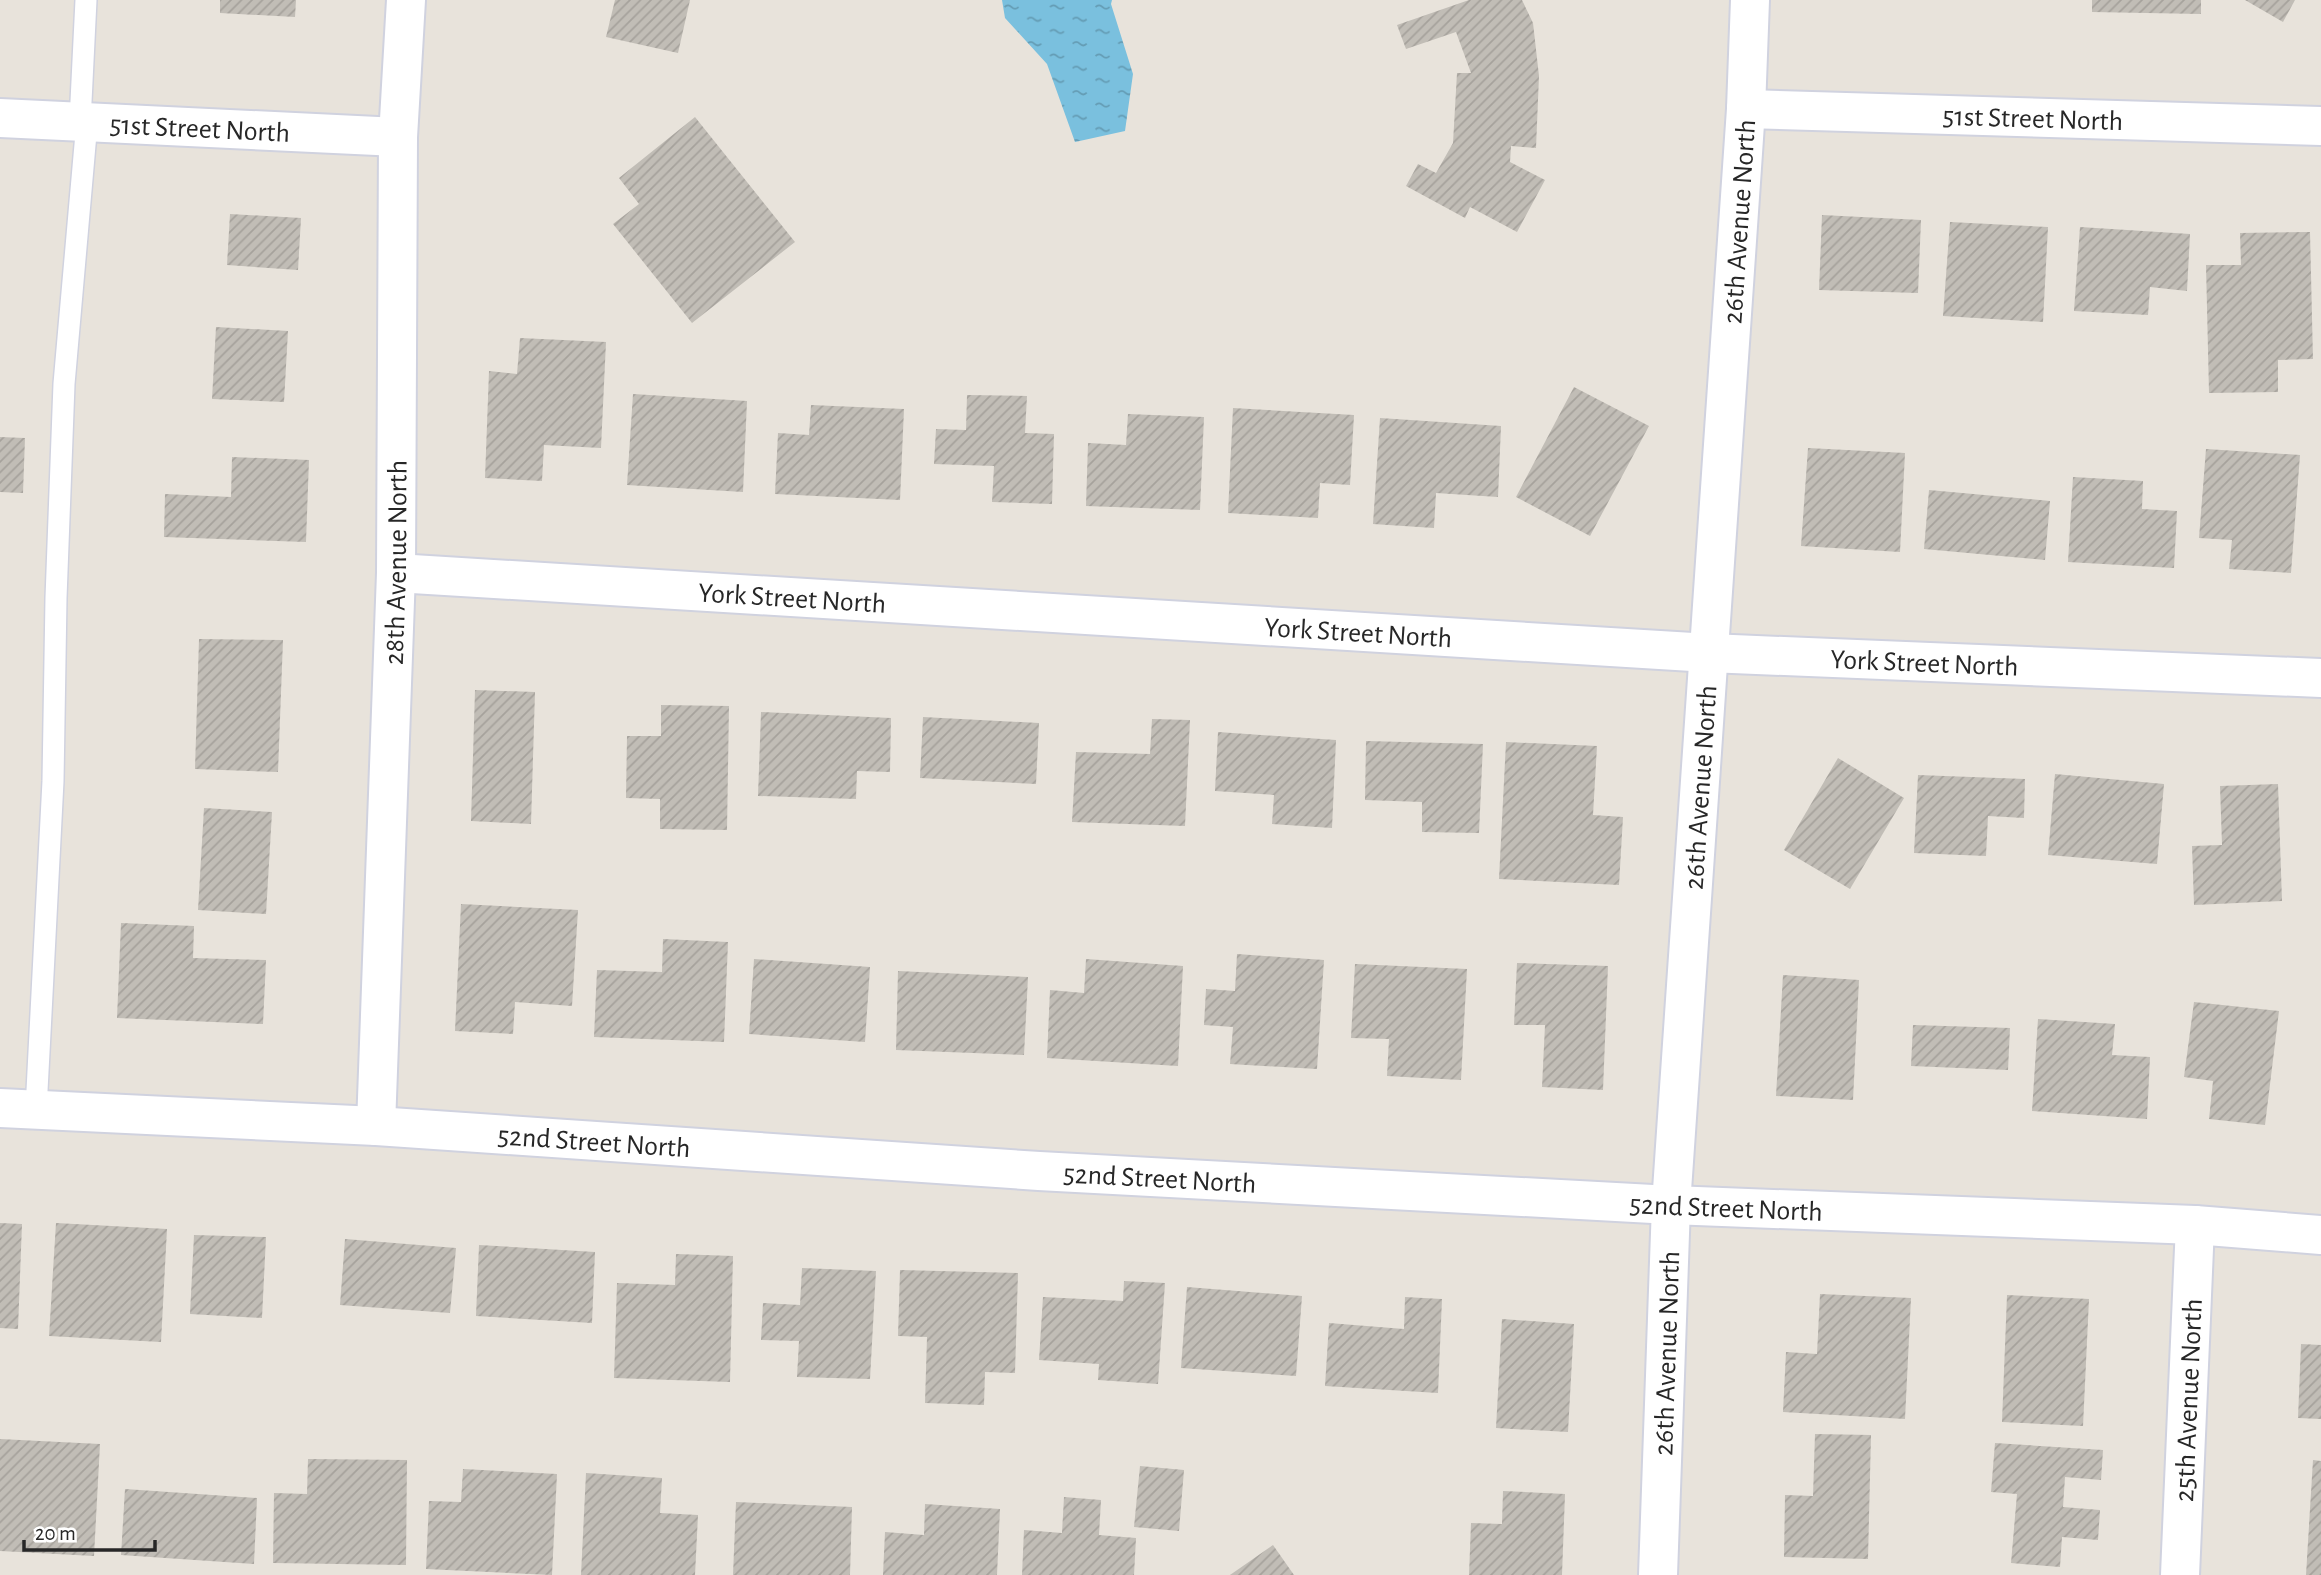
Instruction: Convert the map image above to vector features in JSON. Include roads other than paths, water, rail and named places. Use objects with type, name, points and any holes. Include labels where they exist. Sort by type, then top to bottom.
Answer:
[{"type":"street","name":"28th Avenue North","points":[[376,1126],[396,573],[398,137],[406,0]]},
{"type":"street","name":"26th Avenue North","points":[[1658,1575],[1671,1205],[1746,108],[1750,0]]},
{"type":"street","name":"51st Street North","points":[[1746,108],[2321,126]]},
{"type":"street","name":"51st Street North","points":[[0,118],[398,137]]},
{"type":"street","name":"York Street North","points":[[396,573],[1709,653],[2321,678]]},
{"type":"street","name":"52nd Street North","points":[[18,1109],[376,1126],[1039,1171],[1671,1205],[2195,1225],[2321,1236]]},
{"type":"street","name":"25th Avenue North","points":[[2180,1575],[2195,1225]]},
{"type":"lane","points":[[18,1109],[54,781],[56,598],[64,384],[83,122],[86,0]]},
{"type":"water","points":[[1002,0],[1112,0],[1133,74],[1125,131],[1075,142],[1047,64],[1005,18]]}]
